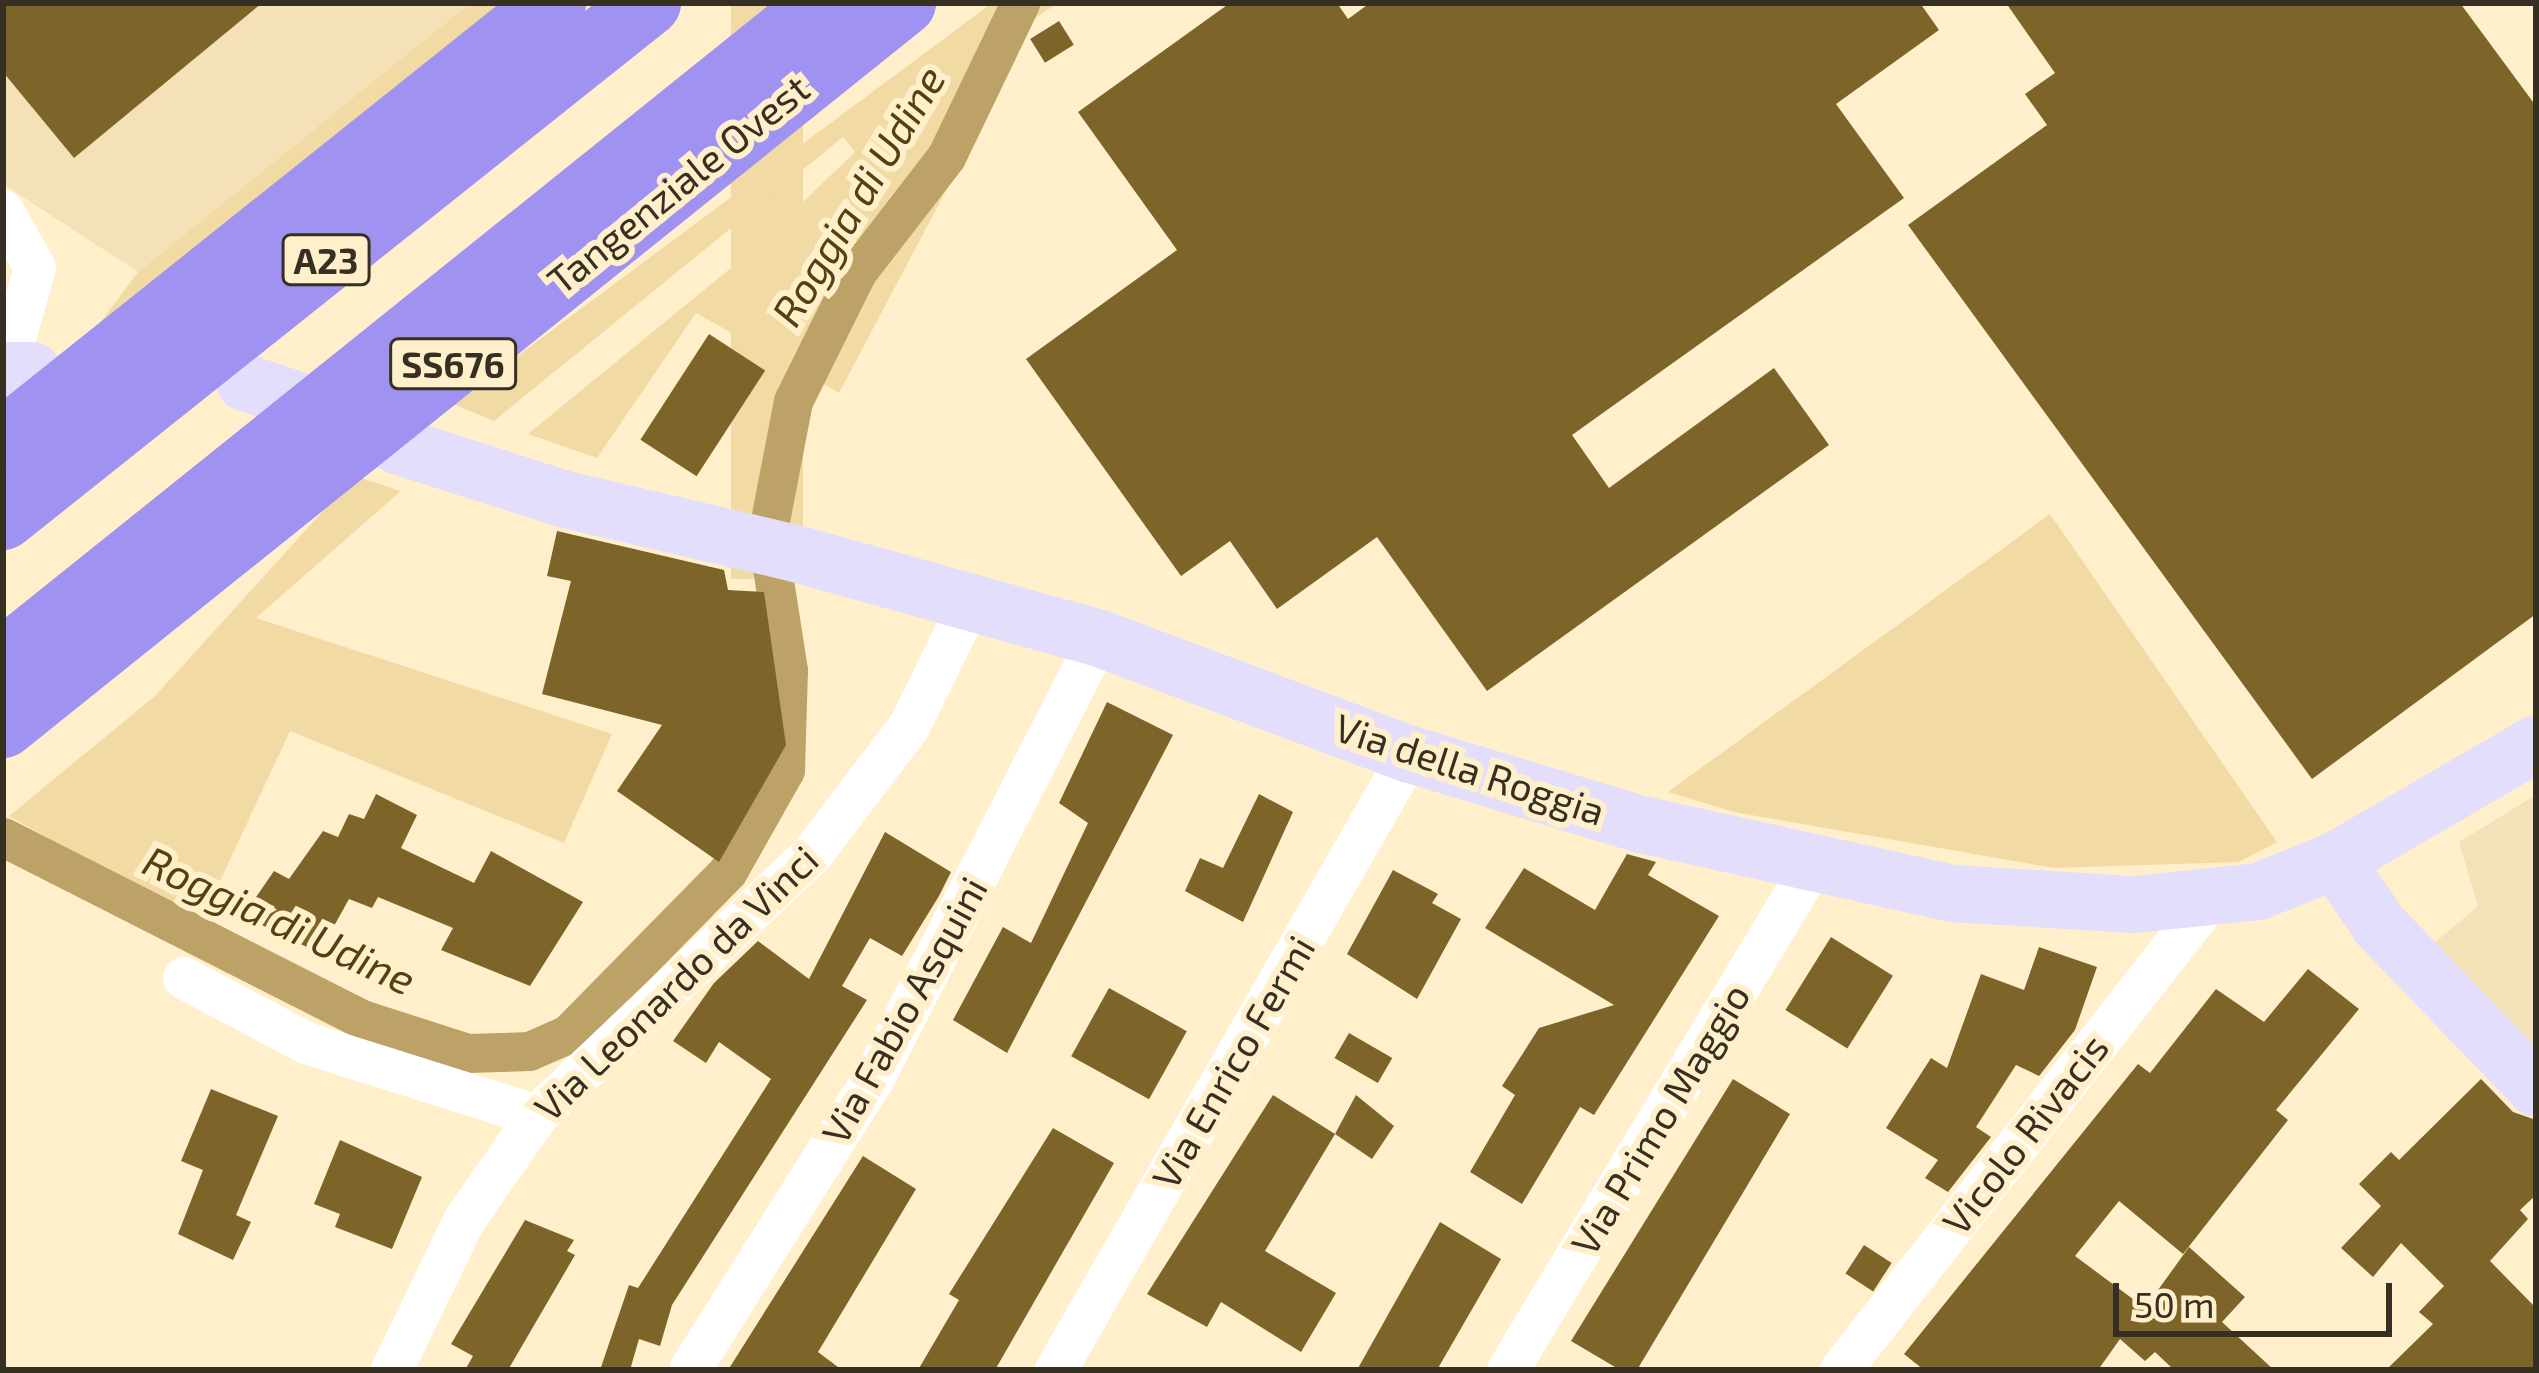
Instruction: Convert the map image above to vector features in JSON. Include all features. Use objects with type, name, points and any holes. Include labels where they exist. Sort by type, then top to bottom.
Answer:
[{"type":"highway","name":"A23","points":[[3,442],[553,3]]},
{"type":"highway","name":"A23","points":[[3,517],[648,3]]},
{"type":"highway","name":"Tangenziale Ovest","points":[[3,662],[824,3]]},
{"type":"highway","name":"Tangenziale Ovest","points":[[3,725],[903,3]]},
{"type":"highway","points":[[3,754],[273,508]]},
{"type":"street","points":[[3,211],[35,268],[14,370]]},
{"type":"street","name":"Via della Roggia","points":[[396,445],[565,499],[771,547],[1100,638],[1410,754],[1811,868],[2051,902],[2210,899],[2258,892],[2335,860],[2536,743]]},
{"type":"street","name":"Via Leonardo da Vinci","points":[[392,1370],[464,1220],[537,1116],[814,852],[909,727],[970,602]]},
{"type":"street","name":"Via Fabio Asquini","points":[[690,1370],[874,1078],[1100,638]]},
{"type":"street","name":"Via Enrico Fermi","points":[[1056,1370],[1410,754]]},
{"type":"street","points":[[2335,860],[2379,925],[2536,1088]]},
{"type":"street","name":"Via Primo Maggio","points":[[1508,1370],[1811,868]]},
{"type":"street","name":"Vicolo Rivacis","points":[[1841,1370],[2210,899]]},
{"type":"street","points":[[184,978],[306,1043],[537,1116]]},
{"type":"shaded area","points":[[3,3],[470,3],[138,272],[3,184]]},
{"type":"shaded area","points":[[470,3],[503,3],[91,335],[138,272]]},
{"type":"shaded area","points":[[731,3],[803,3],[803,579],[731,579]]},
{"type":"shaded area","points":[[992,3],[1058,3],[1019,29],[958,168],[839,393],[696,313],[597,458],[528,434],[754,249],[855,152],[843,137],[494,421],[453,404]]},
{"type":"shaded area","points":[[355,476],[401,491],[256,618],[612,734],[564,843],[290,731],[200,924],[9,816],[155,696]]},
{"type":"shaded area","points":[[2050,514],[2277,842],[2239,862],[2054,868],[1734,812],[1668,792]]},
{"type":"shaded area","points":[[2536,795],[2536,1049],[2432,945],[2478,906],[2459,842]]},
{"type":"building","points":[[3,3],[262,3],[74,158],[3,72]]},
{"type":"building","points":[[1230,3],[1337,3],[1348,19],[1370,3],[1920,3],[1939,30],[1836,104],[1904,198],[1572,435],[1609,488],[1774,368],[1829,445],[1487,691],[1377,537],[1277,609],[1230,541],[1181,576],[1026,359],[1177,250],[1078,112]]},
{"type":"building","points":[[2006,3],[2460,3],[2536,106],[2536,614],[2312,779],[1908,225],[2047,125],[2025,94],[2055,73]]},
{"type":"building","points":[[1059,21],[1074,45],[1045,63],[1030,39]]},
{"type":"building","points":[[709,334],[765,370],[697,476],[640,440]]},
{"type":"building","points":[[557,531],[724,570],[728,590],[764,592],[786,745],[719,862],[617,791],[662,725],[542,694],[571,581],[547,576]]},
{"type":"building","points":[[1107,702],[1173,735],[1007,1053],[953,1020],[1003,927],[1031,943],[1088,823],[1059,803]]},
{"type":"building","points":[[376,794],[417,815],[401,848],[474,883],[491,851],[583,902],[530,986],[441,950],[453,928],[378,897],[372,908],[349,899],[319,953],[243,916],[274,871],[289,879],[323,831],[338,837],[349,814],[364,819]]},
{"type":"building","points":[[1259,794],[1293,812],[1243,922],[1185,891],[1200,858],[1223,868]]},
{"type":"building","points":[[885,832],[951,872],[939,896],[902,956],[870,938],[842,986],[867,1000],[672,1305],[660,1346],[639,1339],[630,1370],[600,1370],[629,1285],[638,1288],[771,1079],[719,1042],[706,1063],[673,1041],[714,983],[758,941],[809,979]]},
{"type":"building","points":[[1627,854],[1656,862],[1648,875],[1719,916],[1594,1115],[1580,1107],[1522,1204],[1470,1172],[1515,1095],[1502,1086],[1539,1028],[1614,1005],[1485,928],[1524,868],[1595,910]]},
{"type":"building","points":[[1393,870],[1438,894],[1432,903],[1461,919],[1417,999],[1347,954]]},
{"type":"building","points":[[1831,937],[1893,976],[1847,1049],[1785,1010]]},
{"type":"building","points":[[2039,947],[2097,967],[2075,1030],[2039,1076],[2016,1065],[1976,1127],[1991,1137],[1948,1192],[1925,1178],[1938,1160],[1886,1128],[1931,1058],[1947,1068],[1981,974],[2024,990]]},
{"type":"building","points":[[2308,969],[2359,1009],[2276,1110],[2288,1120],[2183,1254],[2119,1201],[2075,1256],[2145,1308],[2189,1247],[2245,1297],[2222,1322],[2274,1370],[2174,1370],[2155,1352],[2145,1361],[2120,1339],[2098,1370],[1924,1370],[1904,1354],[2138,1064],[2150,1073],[2216,989],[2264,1022]]},
{"type":"building","points":[[1109,988],[1187,1031],[1149,1099],[1071,1056]]},
{"type":"building","points":[[1349,1033],[1392,1058],[1378,1083],[1334,1058]]},
{"type":"building","points":[[1733,1079],[1790,1114],[1637,1370],[1620,1370],[1571,1341]]},
{"type":"building","points":[[2481,1079],[2513,1112],[2536,1120],[2536,1195],[2520,1210],[2528,1219],[2490,1261],[2536,1308],[2536,1370],[2386,1370],[2433,1324],[2419,1312],[2444,1286],[2401,1243],[2373,1277],[2341,1248],[2381,1206],[2359,1184],[2391,1152],[2399,1160]]},
{"type":"building","points":[[211,1089],[278,1116],[236,1215],[251,1222],[233,1260],[178,1234],[203,1170],[181,1161]]},
{"type":"building","points":[[1273,1095],[1335,1134],[1265,1251],[1336,1293],[1301,1352],[1221,1302],[1207,1327],[1147,1294]]},
{"type":"building","points":[[1356,1095],[1394,1126],[1372,1159],[1335,1134]]},
{"type":"building","points":[[1053,1128],[1114,1163],[995,1370],[918,1370],[959,1300],[949,1294]]},
{"type":"building","points":[[340,1140],[422,1177],[392,1249],[335,1227],[340,1214],[314,1204]]},
{"type":"building","points":[[863,1156],[916,1189],[818,1352],[842,1370],[728,1370]]},
{"type":"building","points":[[525,1220],[574,1240],[567,1251],[575,1255],[508,1370],[465,1370],[473,1356],[451,1344]]},
{"type":"building","points":[[1440,1222],[1501,1259],[1437,1370],[1357,1370]]},
{"type":"building","points":[[1864,1245],[1892,1263],[1873,1291],[1845,1274]]},
{"type":"waterway","name":"Roggia di Udine","points":[[3,837],[362,1019],[467,1053],[529,1051],[568,1034],[728,871],[785,770],[788,670],[767,536],[793,401],[857,272],[946,157],[1020,3]]}]
